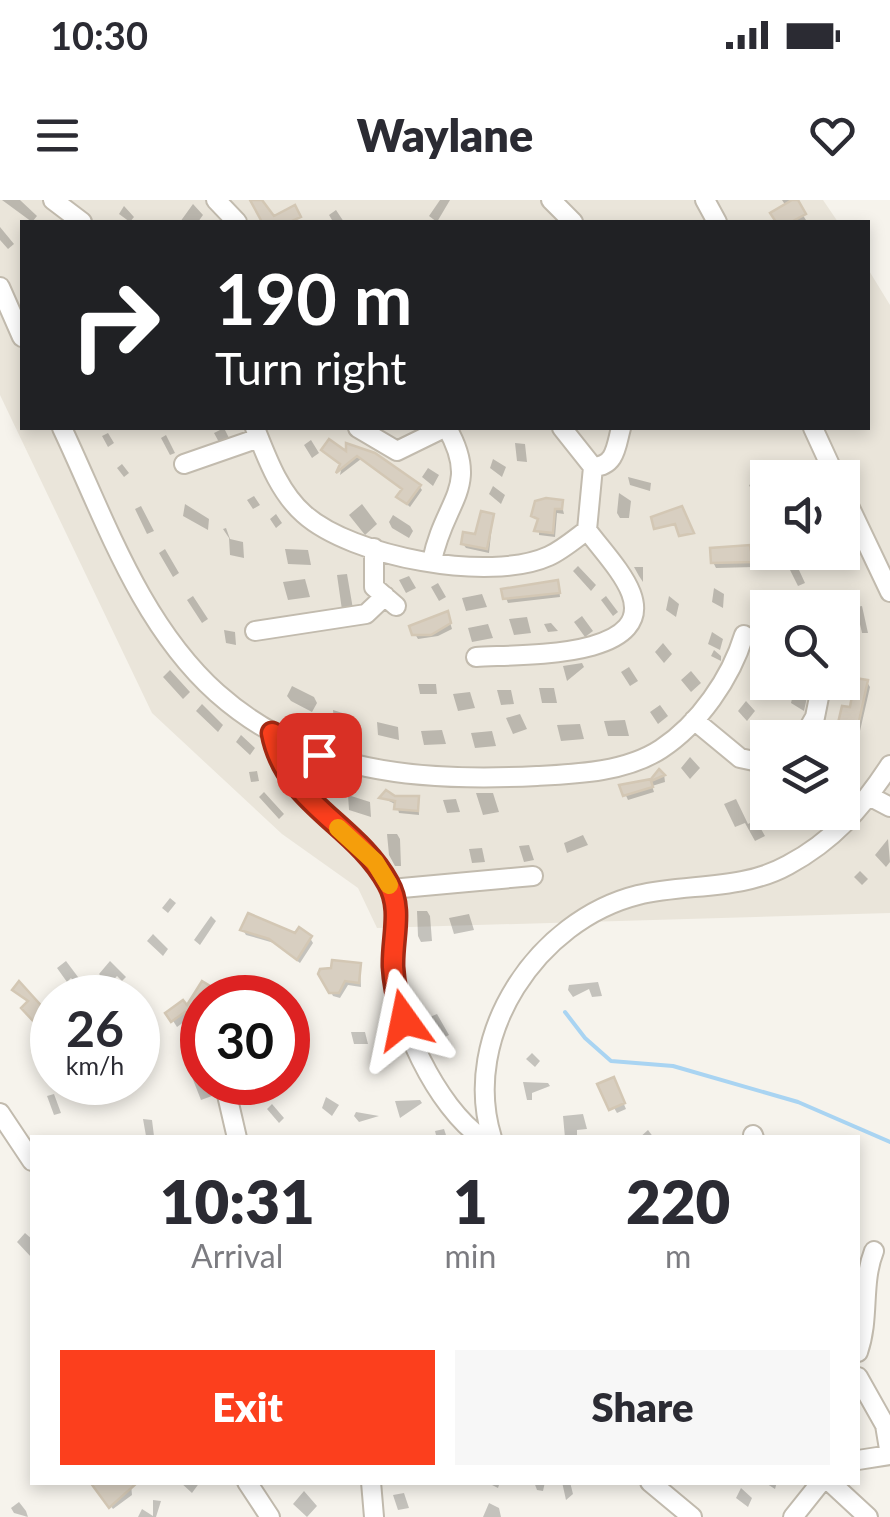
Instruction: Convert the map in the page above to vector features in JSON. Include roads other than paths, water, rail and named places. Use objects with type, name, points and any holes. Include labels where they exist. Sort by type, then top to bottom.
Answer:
[{"type":"street","points":[[53,200],[79,220]]},
{"type":"street","points":[[216,200],[235,220]]},
{"type":"street","points":[[552,200],[571,220]]},
{"type":"street","points":[[0,288],[20,333]]},
{"type":"street","points":[[63,430],[120,555],[181,657],[216,692],[272,733],[344,764],[412,777],[495,778],[570,774],[633,764],[662,749],[694,720],[736,660],[744,635]]},
{"type":"street","points":[[362,430],[398,450],[441,430]]},
{"type":"street","points":[[432,561],[439,528],[462,482],[464,466],[446,430]]},
{"type":"street","points":[[476,656],[594,649],[622,633],[630,621],[632,594],[587,530],[593,467],[564,430]]},
{"type":"street","points":[[593,467],[604,466],[613,459],[620,430]]},
{"type":"street","points":[[814,430],[828,460]]},
{"type":"street","points":[[184,464],[257,433],[285,492],[304,514],[356,543],[472,570],[547,558],[587,530]]},
{"type":"street","points":[[860,529],[890,592]]},
{"type":"street","points":[[256,630],[366,614],[390,601],[370,576],[374,548]]},
{"type":"street","points":[[694,720],[740,758],[750,760]]},
{"type":"street","points":[[272,733],[285,774],[375,862],[391,889],[396,902],[396,998],[411,1041],[450,1102],[479,1135]]},
{"type":"street","points":[[492,1135],[484,1081],[491,1046],[504,1009],[544,948],[574,924],[639,895],[740,883],[785,867],[848,824],[890,765]]},
{"type":"street","points":[[869,796],[890,807]]},
{"type":"street","points":[[391,889],[533,876]]},
{"type":"street","points":[[229,1105],[236,1135]]},
{"type":"street","points":[[0,1112],[30,1158]]},
{"type":"street","points":[[860,1343],[867,1313],[864,1277],[874,1250]]},
{"type":"street","points":[[860,1380],[886,1425],[890,1455],[860,1460]]},
{"type":"street","points":[[250,1485],[270,1517]]},
{"type":"street","points":[[371,1485],[374,1517]]},
{"type":"street","points":[[654,1485],[692,1517]]},
{"type":"street","points":[[793,1517],[819,1485]]},
{"type":"street","points":[[833,1485],[868,1517]]},
{"type":"waterway","points":[[565,1012],[585,1038],[611,1061],[673,1066],[798,1102],[890,1142]]}]
